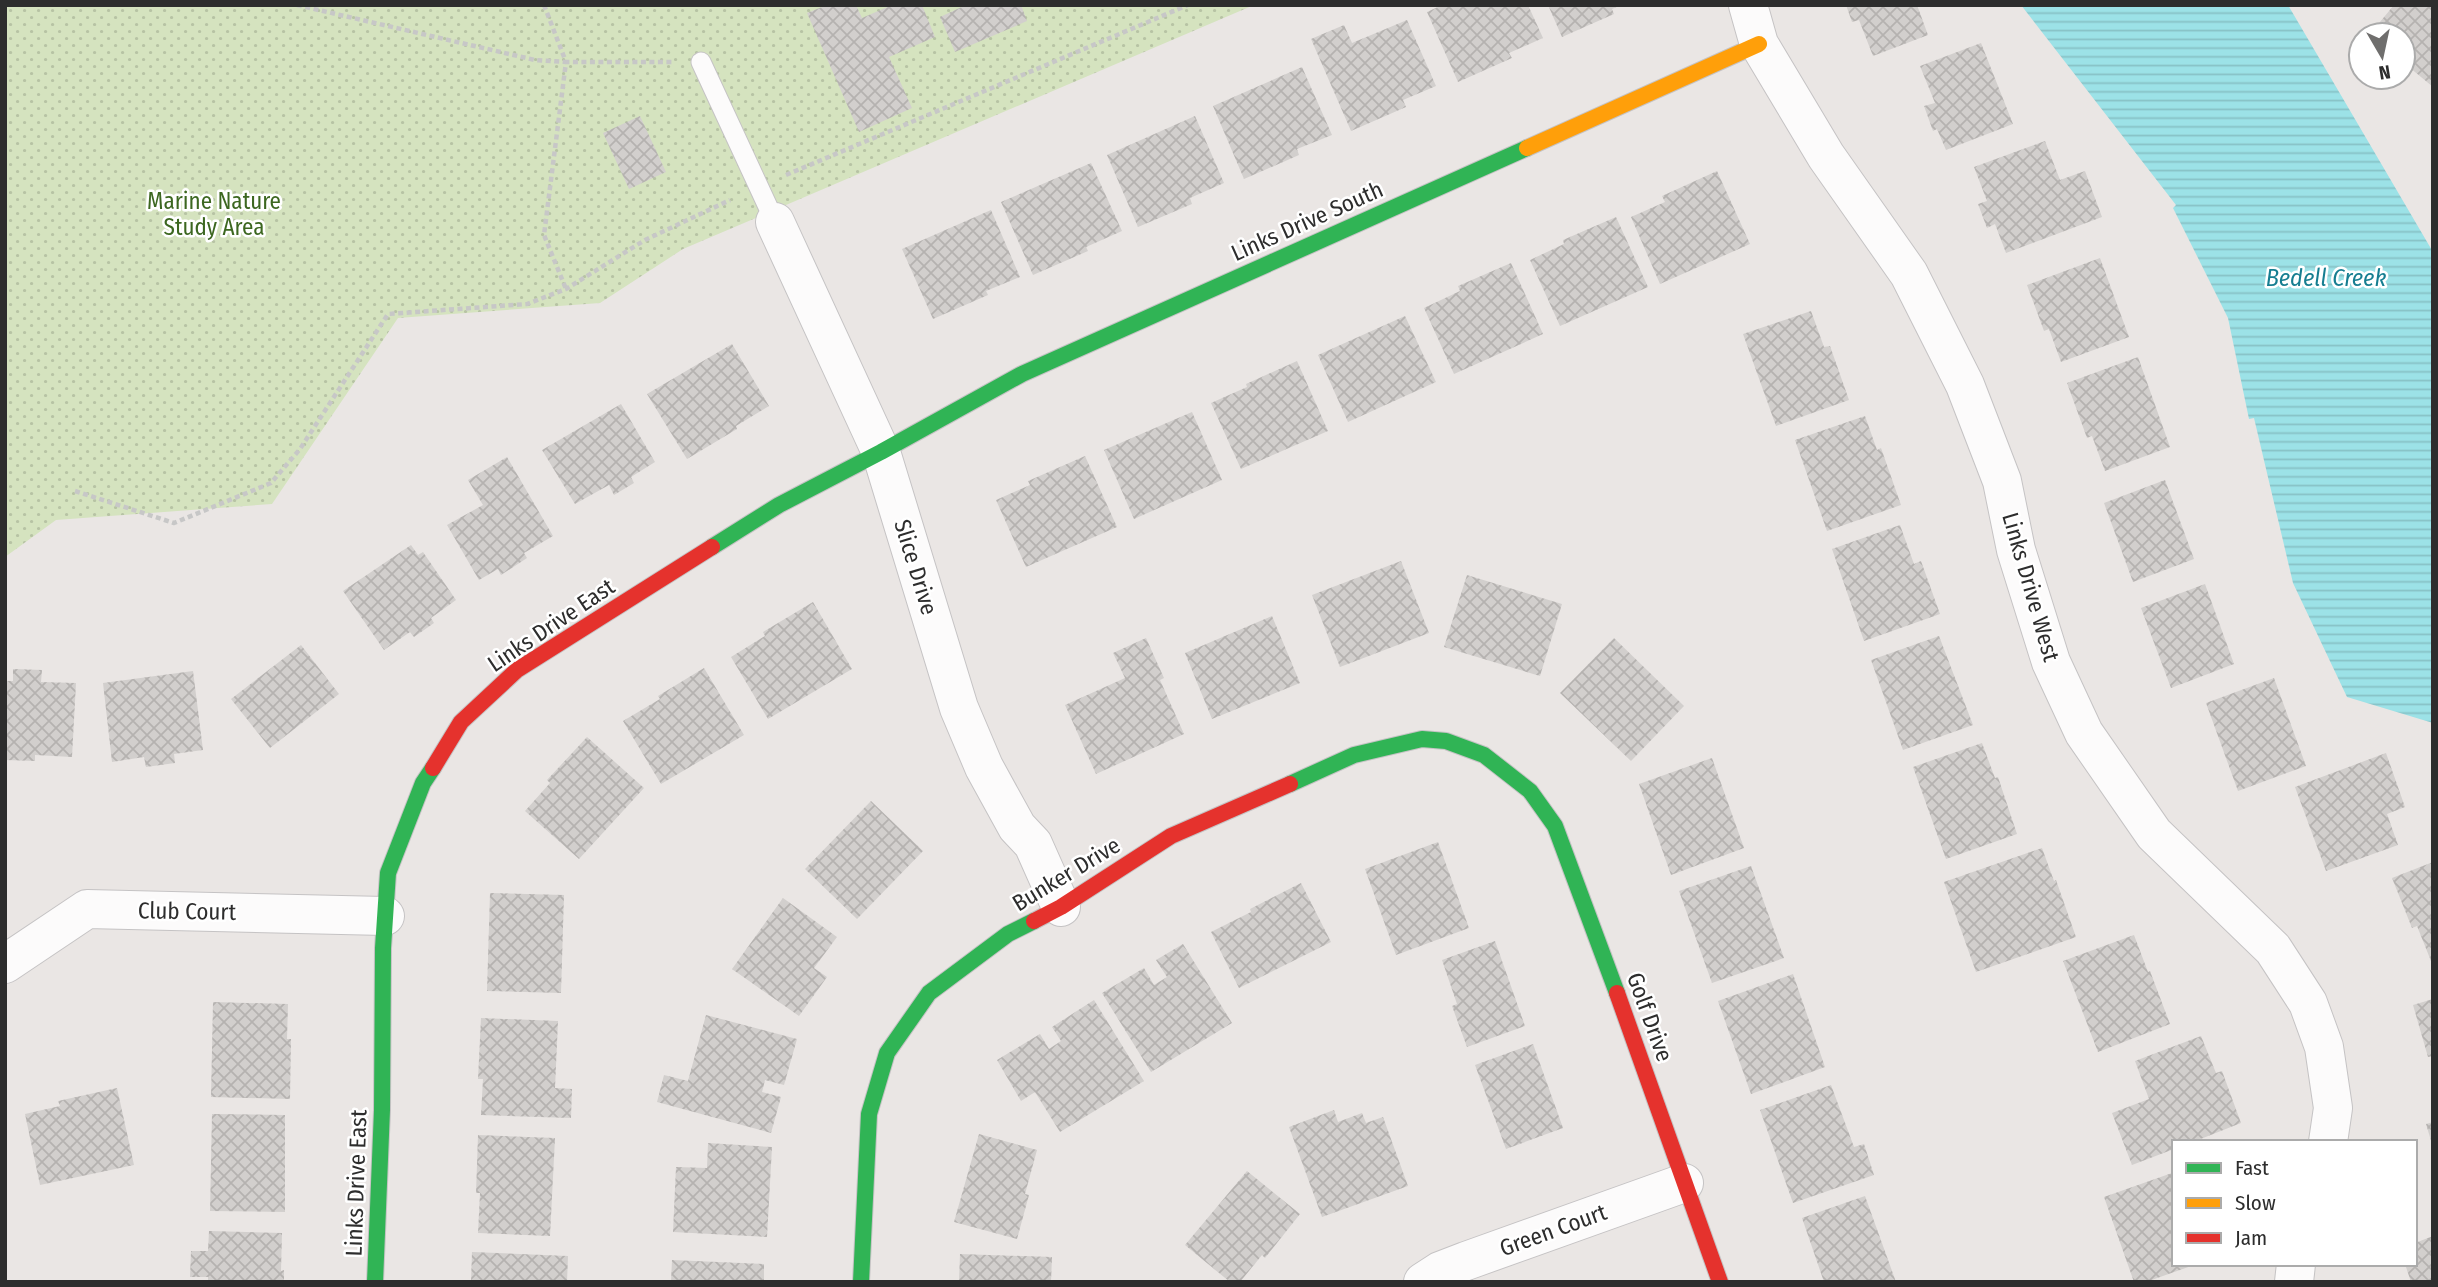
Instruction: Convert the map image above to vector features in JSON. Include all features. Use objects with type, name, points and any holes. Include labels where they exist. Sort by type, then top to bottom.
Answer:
[{"type":"street","name":"Links Drive West","points":[[1748,5],[1759,44],[1826,156],[1909,274],[1965,385],[2002,481],[2016,550],[2051,662],[2084,733],[2154,834],[2273,949],[2308,1003],[2324,1047],[2333,1108],[2328,1140]]},
{"type":"street","name":"Links Drive South","points":[[881,452],[1022,374],[1759,44]]},
{"type":"street","name":"Slice Drive","points":[[775,222],[881,452],[959,708],[984,767],[1017,827],[1033,844],[1060,907]]},
{"type":"street","name":"Links Drive East","points":[[375,1282],[382,1110],[383,948],[388,873],[423,783],[461,722],[517,670],[779,505],[881,452]]},
{"type":"street","name":"Bunker Drive","points":[[861,1282],[869,1114],[887,1053],[929,993],[1008,934],[1060,907],[1171,836],[1354,755],[1422,739],[1446,741],[1484,755],[1516,780]]},
{"type":"street","name":"Golf Drive","points":[[1516,780],[1530,791],[1555,826],[1642,1059],[1720,1282]]},
{"type":"street","name":"Club Court","points":[[5,964],[87,909],[386,916]]},
{"type":"street","name":"Green Court","points":[[1423,1282],[1440,1271],[1466,1261],[1684,1183]]},
{"type":"lane","points":[[701,62],[775,222]]},
{"type":"path","points":[[297,5],[535,60],[701,62]]},
{"type":"path","points":[[544,5],[566,62],[544,235],[566,289]]},
{"type":"path","points":[[75,491],[174,523],[271,483],[300,449],[388,314],[527,304],[566,289],[645,240],[758,187],[1188,5]]},
{"type":"green space","name":"Marine Nature Study Area","points":[[5,5],[1254,5],[683,249],[600,303],[398,318],[272,504],[56,520],[5,557]]},
{"type":"water","name":"Bedell Creek","points":[[2021,5],[2288,5],[2433,252],[2433,723],[2347,697],[2293,583],[2254,418],[2249,419],[2228,318],[2173,208],[2176,205]]},
{"type":"building","points":[[827,5],[856,5],[862,18],[892,5],[922,5],[935,37],[889,57],[912,108],[859,132],[807,13]]},
{"type":"building","points":[[966,5],[1021,5],[1027,21],[955,52],[940,17]]},
{"type":"building","points":[[1442,5],[1528,5],[1543,38],[1509,53],[1512,58],[1458,82],[1427,12]]},
{"type":"building","points":[[1548,5],[1621,5],[1612,9],[1614,14],[1562,37]]},
{"type":"building","points":[[1846,5],[1917,5],[1928,35],[1873,56],[1859,20],[1852,22]]},
{"type":"building","points":[[2394,5],[2433,5],[2433,87],[2417,74],[2417,21],[2381,21]]},
{"type":"building","points":[[1407,20],[1436,86],[1403,100],[1406,107],[1351,131],[1311,39],[1344,25],[1352,43]]},
{"type":"building","points":[[1981,43],[2013,124],[1946,150],[1937,129],[1933,131],[1924,106],[1935,103],[1920,66]]},
{"type":"building","points":[[1302,67],[1332,135],[1297,149],[1299,155],[1244,179],[1213,106]]},
{"type":"building","points":[[640,116],[666,172],[629,189],[603,133]]},
{"type":"building","points":[[1195,116],[1224,183],[1190,198],[1192,204],[1138,227],[1107,155]]},
{"type":"building","points":[[2045,141],[2060,180],[2085,171],[2102,217],[2006,253],[1995,224],[1987,228],[1978,204],[1987,201],[1974,167]]},
{"type":"building","points":[[1091,163],[1122,231],[1086,247],[1088,251],[1033,275],[1001,202]]},
{"type":"building","points":[[1717,171],[1750,244],[1660,284],[1631,217],[1665,202],[1662,196]]},
{"type":"building","points":[[991,210],[1020,277],[986,291],[988,295],[933,319],[902,249]]},
{"type":"building","points":[[1616,217],[1648,287],[1560,326],[1530,260],[1564,244],[1563,240]]},
{"type":"building","points":[[2100,258],[2129,337],[2061,362],[2049,329],[2044,331],[2027,285]]},
{"type":"building","points":[[1511,263],[1543,334],[1454,374],[1424,308],[1460,291],[1458,286]]},
{"type":"building","points":[[1811,311],[1824,347],[1830,346],[1849,400],[1776,426],[1743,334]]},
{"type":"building","points":[[1405,316],[1436,382],[1348,422],[1318,355]]},
{"type":"building","points":[[732,344],[769,406],[687,459],[647,394]]},
{"type":"building","points":[[2138,357],[2170,447],[2105,471],[2092,436],[2087,438],[2067,383]]},
{"type":"building","points":[[1297,361],[1328,431],[1241,469],[1211,403]]},
{"type":"building","points":[[621,404],[655,462],[631,477],[634,483],[614,495],[609,485],[575,504],[542,450]]},
{"type":"building","points":[[1192,412],[1222,480],[1134,519],[1104,450]]},
{"type":"building","points":[[1865,416],[1877,450],[1881,448],[1901,505],[1827,531],[1795,440]]},
{"type":"building","points":[[1085,456],[1117,527],[1026,567],[996,500],[1030,485],[1028,481]]},
{"type":"building","points":[[507,457],[553,536],[524,553],[527,558],[501,575],[498,569],[479,580],[447,525],[483,505],[468,480]]},
{"type":"building","points":[[2165,480],[2194,559],[2133,582],[2104,503]]},
{"type":"building","points":[[1900,525],[1914,564],[1921,561],[1940,614],[1864,641],[1832,549]]},
{"type":"building","points":[[411,545],[418,555],[423,552],[456,600],[431,618],[434,623],[414,637],[410,632],[384,650],[343,591]]},
{"type":"building","points":[[1401,561],[1429,633],[1340,667],[1312,595]]},
{"type":"building","points":[[1467,575],[1562,604],[1540,676],[1444,647]]},
{"type":"building","points":[[2205,584],[2234,664],[2171,688],[2141,608]]},
{"type":"building","points":[[813,602],[852,669],[768,719],[731,657],[765,636],[763,632]]},
{"type":"building","points":[[1272,616],[1300,683],[1212,719],[1185,653]]},
{"type":"building","points":[[1939,636],[1973,725],[1903,750],[1871,660]]},
{"type":"building","points":[[1146,638],[1164,678],[1160,680],[1184,734],[1096,774],[1065,705],[1125,678],[1113,653]]},
{"type":"building","points":[[1614,638],[1684,706],[1631,761],[1560,693]]},
{"type":"building","points":[[301,645],[339,694],[270,748],[231,699]]},
{"type":"building","points":[[704,668],[744,735],[661,784],[623,721]]},
{"type":"building","points":[[13,669],[42,670],[41,682],[76,683],[72,757],[35,755],[35,761],[5,760],[5,681],[13,681]]},
{"type":"building","points":[[193,671],[203,750],[174,754],[175,763],[146,767],[144,757],[112,762],[103,683]]},
{"type":"building","points":[[2274,678],[2306,766],[2238,791],[2206,703]]},
{"type":"building","points":[[587,737],[644,788],[579,859],[525,811],[550,783],[547,780]]},
{"type":"building","points":[[1982,743],[1995,778],[1998,777],[2017,834],[1946,859],[1913,767]]},
{"type":"building","points":[[2386,753],[2405,807],[2387,814],[2398,845],[2326,871],[2295,787]]},
{"type":"building","points":[[1712,758],[1744,848],[1671,875],[1639,784]]},
{"type":"building","points":[[871,801],[923,851],[857,919],[805,869]]},
{"type":"building","points":[[1438,842],[1469,928],[1396,955],[1365,869]]},
{"type":"building","points":[[2042,848],[2076,937],[1976,972],[1944,882]]},
{"type":"building","points":[[2433,862],[2433,966],[2417,926],[2412,928],[2392,878]]},
{"type":"building","points":[[1751,866],[1784,958],[1712,983],[1679,891]]},
{"type":"building","points":[[1301,883],[1331,942],[1239,988],[1211,932]]},
{"type":"building","points":[[490,893],[564,895],[561,993],[487,991]]},
{"type":"building","points":[[783,898],[837,937],[814,968],[827,977],[799,1016],[732,969]]},
{"type":"building","points":[[2134,935],[2170,1024],[2098,1052],[2063,961]]},
{"type":"building","points":[[1495,941],[1525,1026],[1467,1047],[1452,1006],[1457,1004],[1442,960]]},
{"type":"building","points":[[1183,944],[1232,1023],[1151,1072],[1102,993],[1144,968],[1154,985],[1167,977],[1156,960]]},
{"type":"building","points":[[1793,974],[1825,1067],[1751,1094],[1718,1001]]},
{"type":"building","points":[[2433,999],[2433,1056],[2428,1057],[2413,1005]]},
{"type":"building","points":[[1094,1000],[1144,1081],[1060,1132],[1035,1092],[1021,1101],[997,1060],[1040,1034],[1049,1049],[1061,1041],[1052,1027]]},
{"type":"building","points":[[213,1002],[288,1004],[287,1039],[291,1039],[290,1099],[211,1097]]},
{"type":"building","points":[[706,1015],[797,1039],[784,1085],[765,1080],[762,1092],[781,1097],[771,1133],[657,1102],[664,1075],[688,1081]]},
{"type":"building","points":[[481,1018],[558,1021],[555,1088],[572,1089],[571,1118],[481,1115],[483,1079],[478,1079]]},
{"type":"building","points":[[2201,1036],[2216,1073],[2222,1071],[2241,1123],[2198,1140],[2172,1140],[2172,1150],[2132,1165],[2112,1113],[2149,1099],[2135,1061]]},
{"type":"building","points":[[1533,1044],[1563,1128],[1506,1149],[1475,1065]]},
{"type":"building","points":[[1831,1085],[1854,1147],[1864,1144],[1874,1175],[1793,1203],[1760,1110]]},
{"type":"building","points":[[117,1088],[134,1165],[40,1185],[25,1114],[60,1106],[58,1101]]},
{"type":"building","points":[[1334,1110],[1338,1122],[1362,1113],[1366,1123],[1383,1117],[1408,1186],[1322,1217],[1289,1127]]},
{"type":"building","points":[[212,1114],[285,1115],[285,1212],[210,1211]]},
{"type":"building","points":[[2433,1122],[2433,1143],[2432,1144],[2426,1124]]},
{"type":"building","points":[[979,1134],[1037,1150],[1017,1239],[954,1222]]},
{"type":"building","points":[[478,1135],[555,1138],[550,1236],[478,1233]]},
{"type":"building","points":[[708,1143],[772,1147],[767,1237],[673,1232],[676,1167],[707,1168]]},
{"type":"building","points":[[1247,1171],[1300,1214],[1265,1258],[1262,1255],[1240,1282],[1230,1282],[1185,1245]]},
{"type":"building","points":[[2172,1173],[2172,1266],[2191,1266],[2146,1282],[2134,1282],[2104,1197]]},
{"type":"building","points":[[1865,1196],[1896,1282],[1824,1282],[1802,1218]]},
{"type":"building","points":[[209,1231],[282,1233],[281,1271],[284,1270],[284,1282],[208,1282],[208,1277],[190,1277],[191,1251],[208,1251]]},
{"type":"building","points":[[2433,1236],[2433,1282],[2411,1282],[2406,1266],[2417,1266],[2417,1242]]},
{"type":"building","points":[[472,1252],[568,1256],[567,1282],[471,1282]]},
{"type":"building","points":[[960,1254],[1052,1257],[1051,1282],[959,1282]]},
{"type":"building","points":[[672,1260],[764,1264],[764,1282],[671,1282]]},
{"type":"traffic: fast","points":[[712,547],[779,505],[1022,374],[1527,148]]},
{"type":"traffic: fast","points":[[1290,784],[1354,755],[1422,739],[1446,741],[1484,755],[1530,791],[1555,826],[1617,993]]},
{"type":"traffic: fast","points":[[375,1282],[382,1110],[383,948],[388,873],[423,783],[433,768]]},
{"type":"traffic: fast","points":[[861,1282],[869,1114],[887,1053],[929,993],[1008,934],[1034,921]]},
{"type":"traffic: slow","points":[[1527,148],[1759,44]]},
{"type":"traffic: jam","points":[[433,768],[461,722],[517,670],[712,547]]},
{"type":"traffic: jam","points":[[1034,921],[1061,907],[1171,836],[1290,784]]},
{"type":"traffic: jam","points":[[1617,993],[1720,1282]]}]
